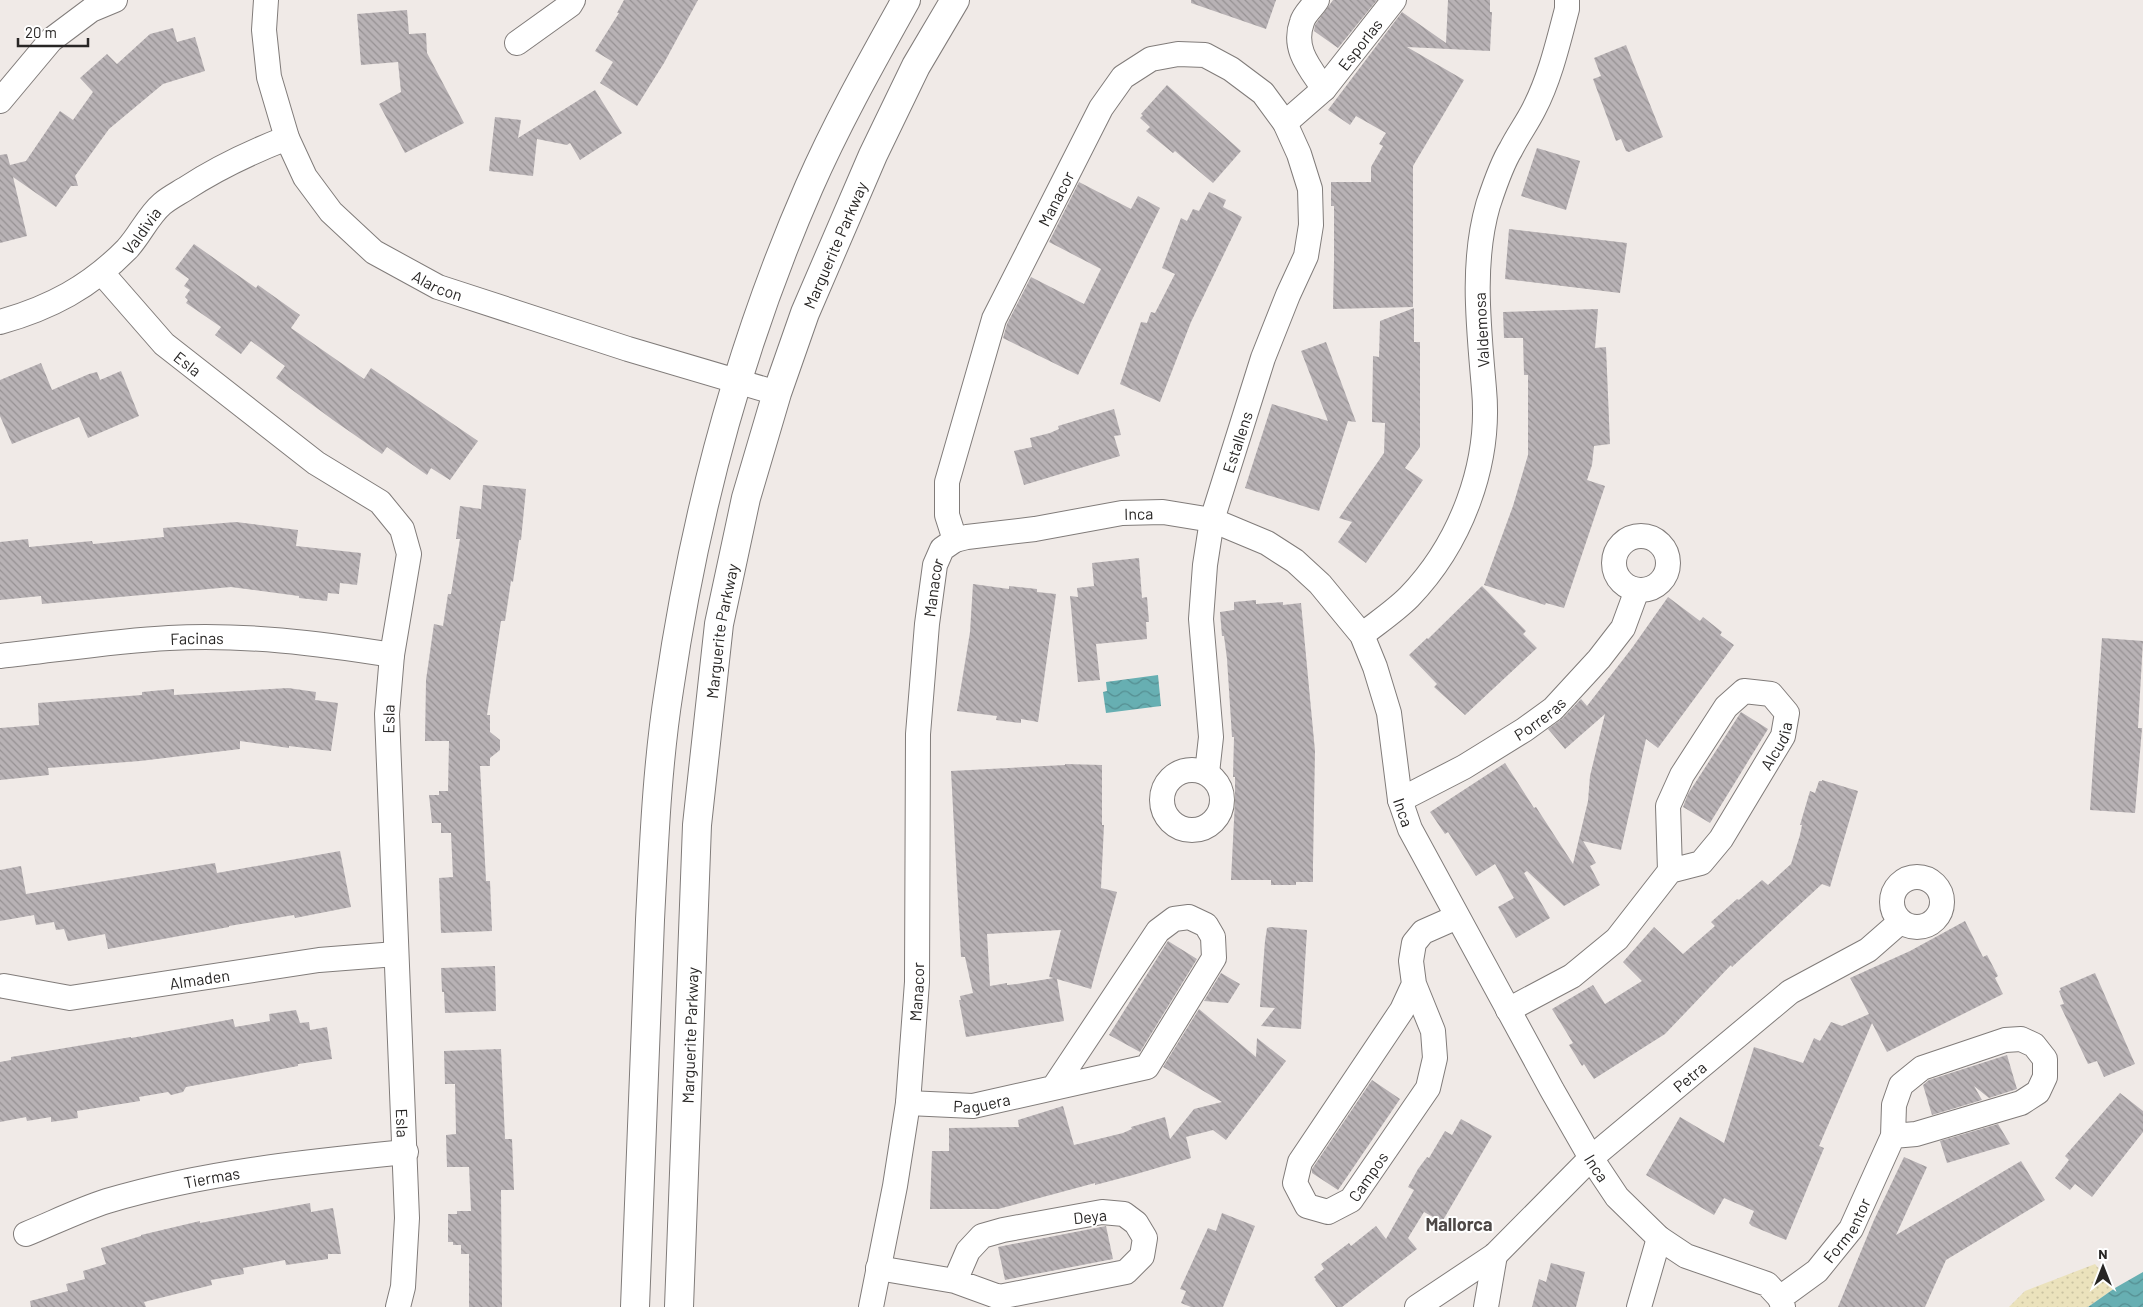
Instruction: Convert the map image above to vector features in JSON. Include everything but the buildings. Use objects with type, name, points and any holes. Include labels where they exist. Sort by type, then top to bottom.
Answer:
[{"type":"main road","points":[[635,1307],[656,798],[668,692],[688,571],[736,381],[759,314],[809,187],[857,87],[906,0]]},
{"type":"main road","name":"Marguerite Parkway","points":[[679,1307],[697,825],[719,624],[744,508],[777,393],[805,312],[873,155],[916,66],[955,0]]},
{"type":"street","points":[[0,101],[51,40],[91,10],[115,0]]},
{"type":"street","name":"Alarcon","points":[[266,0],[264,30],[269,77],[287,138],[305,177],[331,212],[374,252],[438,287],[628,350],[777,393]]},
{"type":"street","points":[[517,43],[570,5],[573,0]]},
{"type":"street","name":"Esporlas","points":[[1284,123],[1324,89],[1394,0]]},
{"type":"street","name":"Valdemosa","points":[[1362,635],[1409,597],[1442,555],[1462,520],[1476,478],[1484,440],[1485,392],[1478,340],[1478,297],[1481,250],[1488,205],[1509,151],[1534,109],[1552,66],[1567,0]]},
{"type":"street","name":"Esporlas","points":[[1310,2],[1302,21],[1298,42],[1302,57],[1324,89]]},
{"type":"street","name":"Manacor","points":[[871,1307],[895,1186],[908,1103],[917,982],[918,734],[935,565],[942,549],[956,540],[947,515],[947,482],[994,319],[1101,108],[1123,77],[1151,59],[1178,54],[1205,55],[1231,69],[1263,93],[1284,123]]},
{"type":"street","name":"Estallens","points":[[1207,773],[1212,738],[1201,619],[1205,565],[1212,520],[1263,358],[1306,256],[1311,225],[1310,190],[1299,154],[1284,123]]},
{"type":"street","name":"Valdivia","points":[[0,322],[32,313],[72,294],[102,273],[128,247],[162,204],[207,175],[247,154],[287,138]]},
{"type":"street","name":"Esla","points":[[102,273],[164,344],[316,463],[380,502],[402,529],[409,554],[392,655],[387,714],[406,1152],[407,1218],[403,1287],[398,1307]]},
{"type":"street","name":"Inca","points":[[956,540],[1035,529],[1122,513],[1163,512],[1212,520],[1267,543],[1295,561],[1320,584],[1362,635],[1375,667],[1390,713],[1400,800],[1410,829],[1591,1158],[1617,1196],[1660,1238],[1686,1256],[1767,1284],[1782,1303]]},
{"type":"street","name":"Porreras","points":[[1400,800],[1464,767],[1524,730],[1553,709],[1599,659],[1623,628],[1637,590]]},
{"type":"street","name":"Facinas","points":[[0,656],[170,638],[262,639],[333,645],[392,655]]},
{"type":"street","name":"Alcudia","points":[[1744,691],[1770,694],[1787,713],[1783,736],[1721,839],[1701,863],[1670,871],[1668,806],[1682,775],[1726,707],[1744,691]]},
{"type":"street","points":[[1508,1010],[1572,976],[1617,939],[1670,871]]},
{"type":"street","name":"Paguera","points":[[908,1103],[973,1106],[1148,1067],[1214,958],[1213,938],[1206,925],[1189,917],[1174,919],[1158,931],[1054,1087]]},
{"type":"street","name":"Campos","points":[[1414,984],[1402,1010],[1300,1162],[1295,1183],[1307,1206],[1328,1212],[1351,1200],[1428,1088],[1435,1058],[1433,1032],[1414,984],[1411,961],[1414,943],[1423,932],[1457,917]]},
{"type":"street","name":"Petra","points":[[1417,1307],[1495,1255],[1591,1158],[1790,992],[1868,950],[1900,922]]},
{"type":"street","name":"Almaden","points":[[4,986],[70,998],[319,960],[396,954]]},
{"type":"street","points":[[2021,1039],[2034,1046],[2045,1059],[2045,1077],[2038,1092],[2021,1102],[1916,1134],[1893,1136],[1894,1105],[1901,1086],[1922,1068],[2005,1040],[2021,1039]]},
{"type":"street","name":"Formentor","points":[[1782,1303],[1817,1272],[1851,1229],[1893,1136]]},
{"type":"street","name":"Tiermas","points":[[26,1234],[106,1202],[198,1179],[293,1163],[406,1152]]},
{"type":"street","name":"Deya","points":[[878,1268],[956,1281],[999,1297],[1126,1272],[1142,1256],[1145,1238],[1136,1222],[1124,1214],[1102,1212],[1003,1230],[982,1236],[968,1250],[956,1281]]},
{"type":"street","points":[[1639,1307],[1660,1238]]},
{"type":"street","points":[[1486,1307],[1495,1255]]},
{"type":"sand","points":[[2095,1264],[2115,1288],[2088,1307],[2009,1307],[2025,1291]]},
{"type":"water","points":[[1158,675],[1161,706],[1106,713],[1103,692],[1107,691],[1106,682]]},
{"type":"water","points":[[2143,1272],[2143,1307],[2088,1307],[2115,1288]]},
{"type":"district","name":"Mallorca","points":[[1459,1224]]}]
